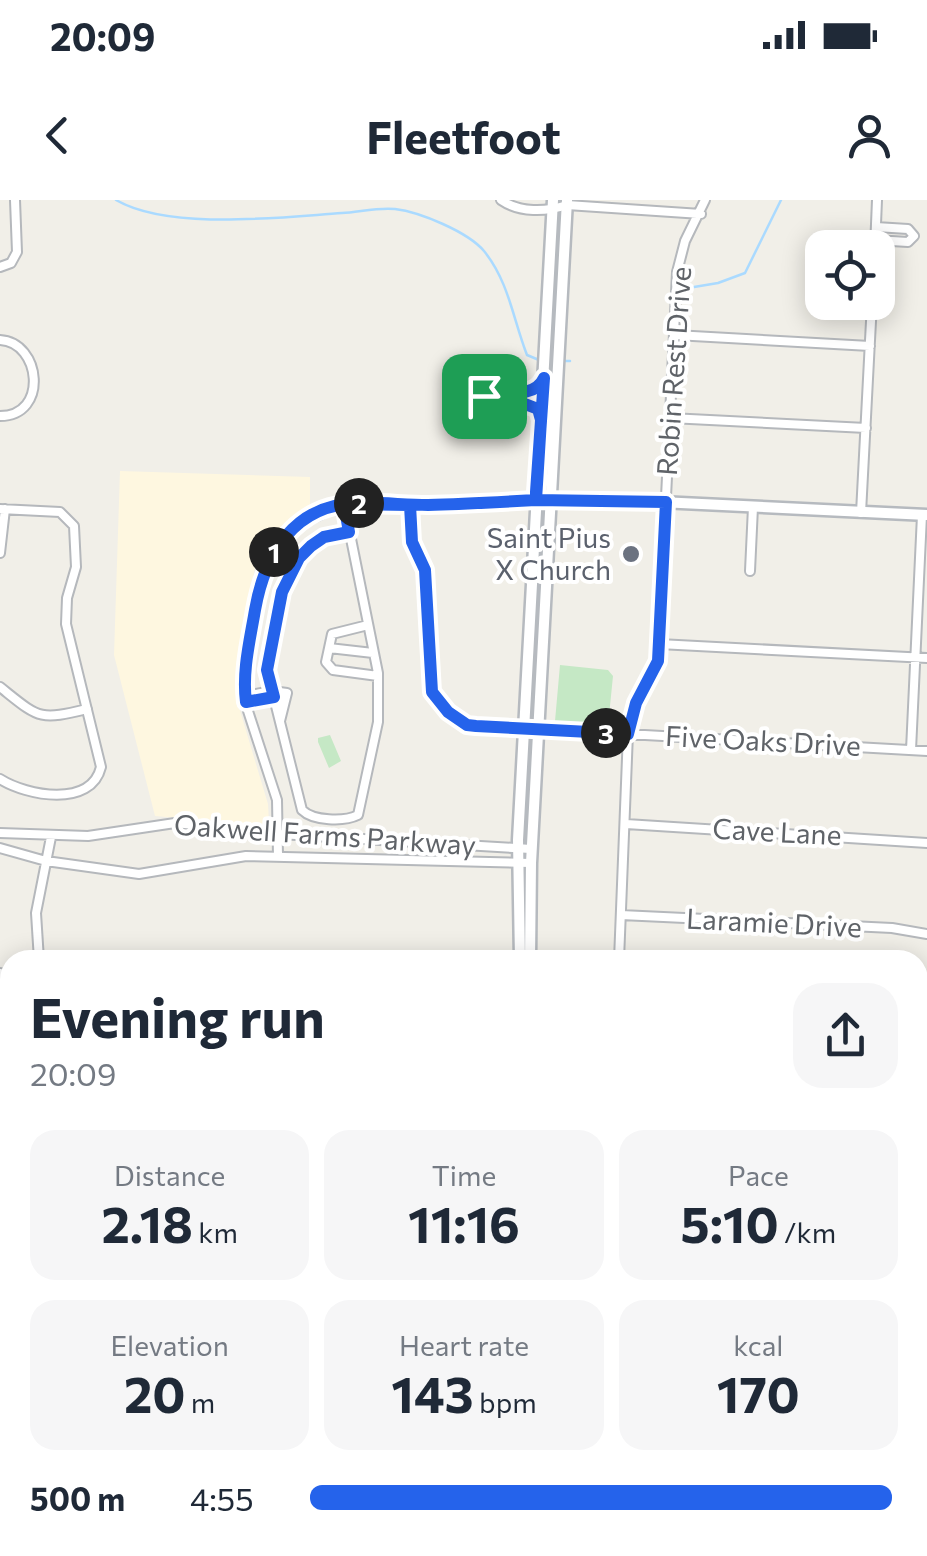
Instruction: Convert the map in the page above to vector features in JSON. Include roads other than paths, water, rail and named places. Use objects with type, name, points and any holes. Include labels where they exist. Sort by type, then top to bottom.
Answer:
[{"type":"main road","points":[[527,950],[517,862],[541,420],[559,203]]},
{"type":"main road","points":[[522,950],[532,848],[550,501],[559,203]]},
{"type":"main road","points":[[536,500],[666,502],[925,515]]},
{"type":"street","points":[[0,267],[16,256],[15,200]]},
{"type":"street","name":"Robin Rest Drive","points":[[619,950],[628,734],[636,703],[656,670],[659,644],[679,261],[705,200]]},
{"type":"street","points":[[876,230],[877,200]]},
{"type":"street","points":[[506,202],[624,205],[701,214]]},
{"type":"street","points":[[876,227],[908,229],[914,236],[908,242],[895,243]]},
{"type":"street","points":[[860,513],[871,320]]},
{"type":"street","points":[[674,335],[870,346]]},
{"type":"street","points":[[0,340],[18,344],[27,354],[32,386],[30,403],[24,409],[0,416]]},
{"type":"street","points":[[541,420],[534,406],[484,396],[489,392],[532,391],[540,388],[544,378]]},
{"type":"street","points":[[510,402],[511,392]]},
{"type":"street","points":[[670,418],[866,428]]},
{"type":"street","points":[[278,856],[277,800],[246,699],[246,658],[268,560],[300,524],[344,504],[536,500]]},
{"type":"street","points":[[344,504],[378,676],[378,722],[358,814],[350,819],[310,816],[302,810],[267,670],[282,592],[299,558],[324,537],[349,532]]},
{"type":"street","name":"Five Oaks Drive","points":[[410,505],[412,542],[425,570],[434,698],[467,725],[927,751]]},
{"type":"street","points":[[750,571],[753,507]]},
{"type":"street","points":[[0,553],[3,509],[60,512],[74,526],[76,568],[67,598],[66,624],[101,768],[94,784],[76,794],[20,788],[0,779]]},
{"type":"street","points":[[910,750],[925,515]]},
{"type":"street","points":[[368,626],[332,634],[326,662],[333,670],[378,676]]},
{"type":"street","points":[[659,644],[927,658]]},
{"type":"street","points":[[329,648],[374,653]]},
{"type":"street","points":[[0,687],[40,716],[87,710]]},
{"type":"street","points":[[246,699],[287,693],[280,721]]},
{"type":"street","name":"Oakwell Farms Parkway","points":[[0,834],[88,836],[175,822],[279,834],[532,848]]},
{"type":"street","name":"Cave Lane","points":[[626,824],[927,843]]},
{"type":"street","points":[[37,950],[35,926],[50,837]]},
{"type":"street","name":"Oakwell Farms Parkway","points":[[0,848],[46,861],[139,874],[226,858],[278,856],[531,863]]},
{"type":"street","name":"Laramie Drive","points":[[621,915],[892,928],[927,934]]},
{"type":"waterway","points":[[116,200],[138,210],[195,219],[258,219],[389,209],[430,219],[467,237],[484,251],[505,288],[527,355],[539,360]]},
{"type":"waterway","points":[[682,289],[718,283],[745,273],[781,200]]},
{"type":"waterway","points":[[565,361],[570,361]]},
{"type":"place","name":"Saint Pius X Church","points":[[631,554]]}]
